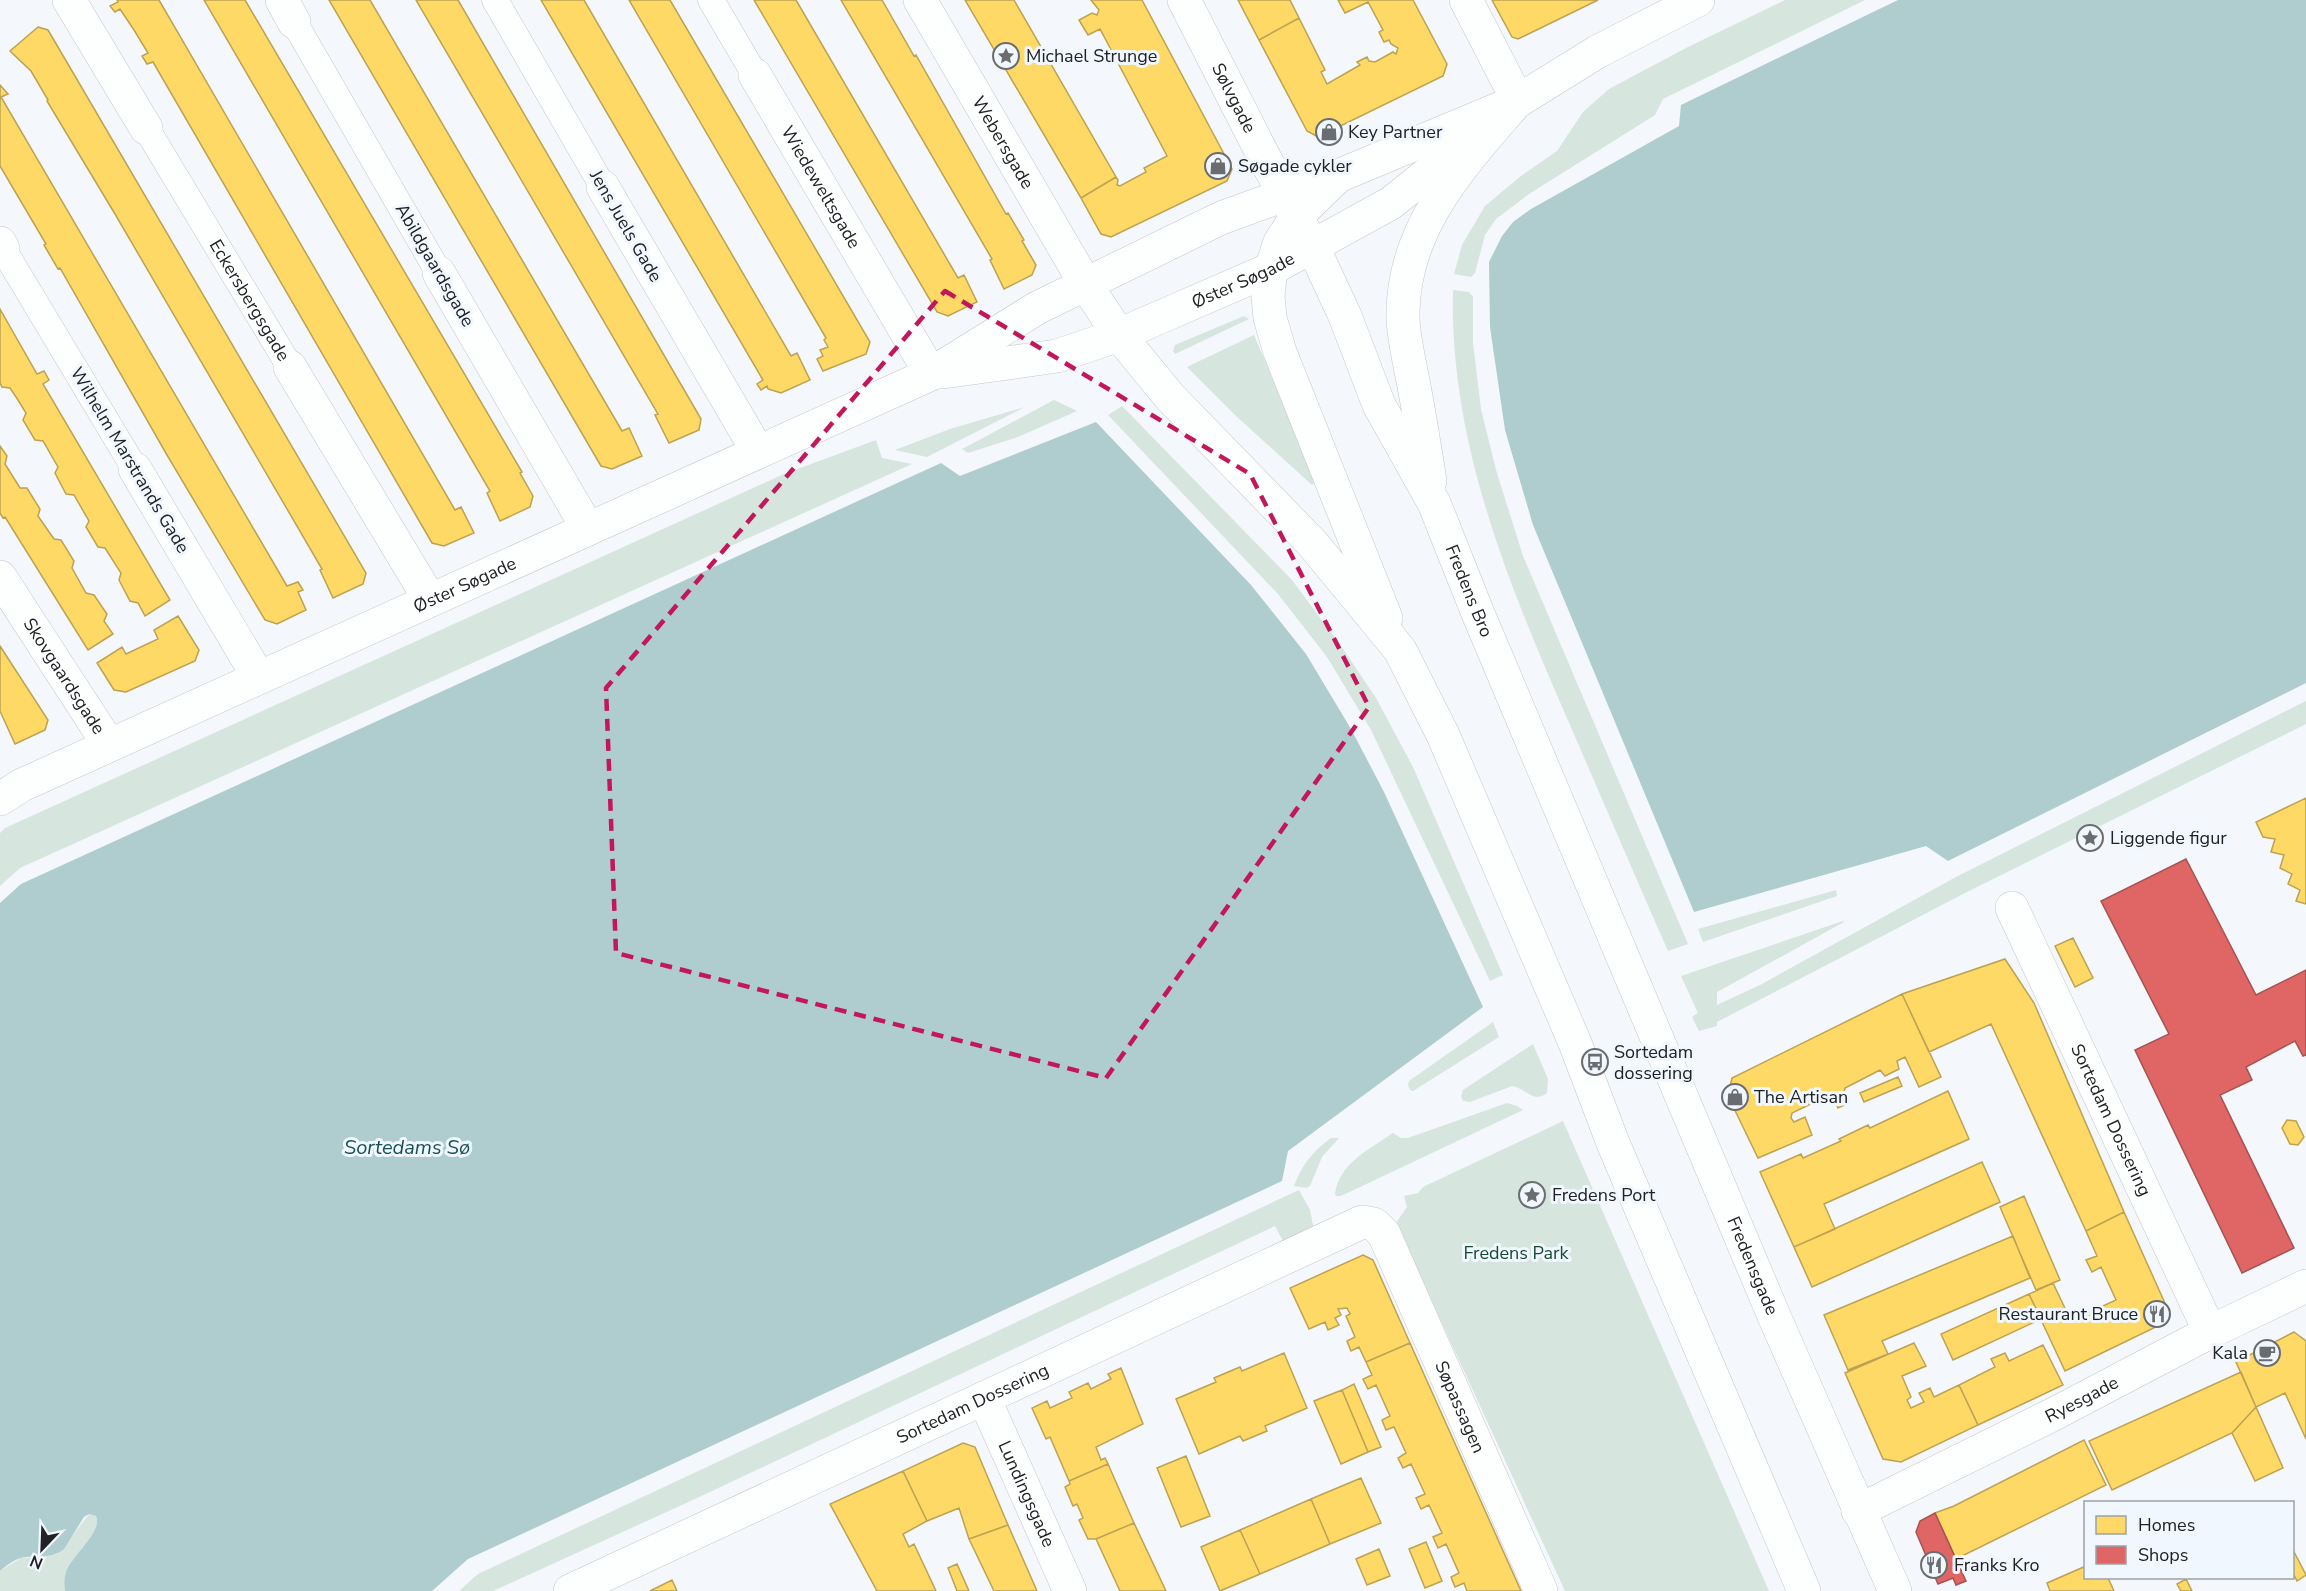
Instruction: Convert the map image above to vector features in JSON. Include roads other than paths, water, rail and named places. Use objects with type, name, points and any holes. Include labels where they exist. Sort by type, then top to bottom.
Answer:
[{"type":"street","name":"Eckersbergsgade","points":[[69,0],[430,600]]},
{"type":"street","name":"Jens Juels Gade","points":[[495,0],[758,452]]},
{"type":"street","name":"Wiedeweltsgade","points":[[711,0],[931,374]]},
{"type":"street","name":"Webersgade","points":[[920,0],[1086,285],[1119,335]]},
{"type":"street","name":"Sølvgade","points":[[1184,0],[1313,247]]},
{"type":"street","points":[[1434,503],[1403,321],[1407,274],[1421,232],[1444,190],[1518,101],[1466,0]]},
{"type":"street","name":"Øster Søgade","points":[[931,374],[1057,356],[1119,335],[1271,269],[1391,203],[1518,101],[1597,52],[1698,0]]},
{"type":"street","name":"Abildgaardsgade","points":[[288,11],[588,529]]},
{"type":"street","name":"Øster Søgade","points":[[0,799],[22,785],[931,374],[1037,308],[1221,218],[1291,206],[1338,176],[1518,101]]},
{"type":"street","points":[[1291,206],[1271,269],[1268,296],[1270,318],[1280,352],[1400,650],[1443,735],[1575,1043],[1593,1092],[1804,1591]]},
{"type":"street","name":"Wilhelm Marstrands Gade","points":[[2,246],[259,678]]},
{"type":"street","name":"Fredens Bro","points":[[1313,247],[1345,316],[1379,405],[1434,503],[1615,939]]},
{"type":"street","points":[[1119,335],[1170,397],[1312,543],[1400,650]]},
{"type":"street","name":"Skovgaardsgade","points":[[0,577],[109,746]]},
{"type":"street","name":"Sortedam Dossering","points":[[2012,908],[2210,1332]]},
{"type":"street","name":"Fredensgade","points":[[1615,939],[1894,1591]]},
{"type":"street","name":"Sortedam Dossering","points":[[570,1591],[1362,1222],[1374,1224]]},
{"type":"street","name":"Søpassagen","points":[[1374,1224],[1384,1234],[1541,1591]]},
{"type":"street","name":"Ryesgade","points":[[1858,1511],[2052,1415],[2210,1332],[2306,1286]]},
{"type":"street","name":"Lundingsgade","points":[[984,1398],[1070,1591]]},
{"type":"water","points":[[1898,0],[2306,0],[2306,683],[1948,861],[1926,846],[1694,912],[1533,525],[1505,430],[1490,327],[1489,262],[1502,236],[1513,222],[1531,209],[1679,126],[1681,105]]},
{"type":"water","name":"Sortedams Sø","points":[[1096,422],[1251,585],[1306,654],[1351,729],[1384,792],[1483,1007],[1288,1151],[1282,1181],[468,1559],[432,1591],[65,1591],[66,1572],[95,1529],[96,1516],[89,1514],[84,1517],[64,1549],[49,1556],[18,1559],[0,1571],[0,903],[21,884],[941,463],[960,476]]},
{"type":"place","name":"Michael Strunge","points":[[1006,56]]},
{"type":"place","name":"Key Partner","points":[[1329,132]]},
{"type":"place","name":"Søgade cykler","points":[[1218,166]]},
{"type":"place","name":"Liggende figur","points":[[2090,838]]},
{"type":"place","name":"Sortedam dossering","points":[[1595,1062]]},
{"type":"place","name":"The Artisan","points":[[1735,1097]]},
{"type":"place","name":"Fredens Port","points":[[1532,1195]]},
{"type":"place","name":"Restaurant Bruce","points":[[2157,1314]]},
{"type":"place","name":"Kala","points":[[2267,1353]]},
{"type":"place","name":"Franks Kro","points":[[1934,1565]]},
{"type":"park label","name":"Fredens Park","points":[[1516,1253]]}]
